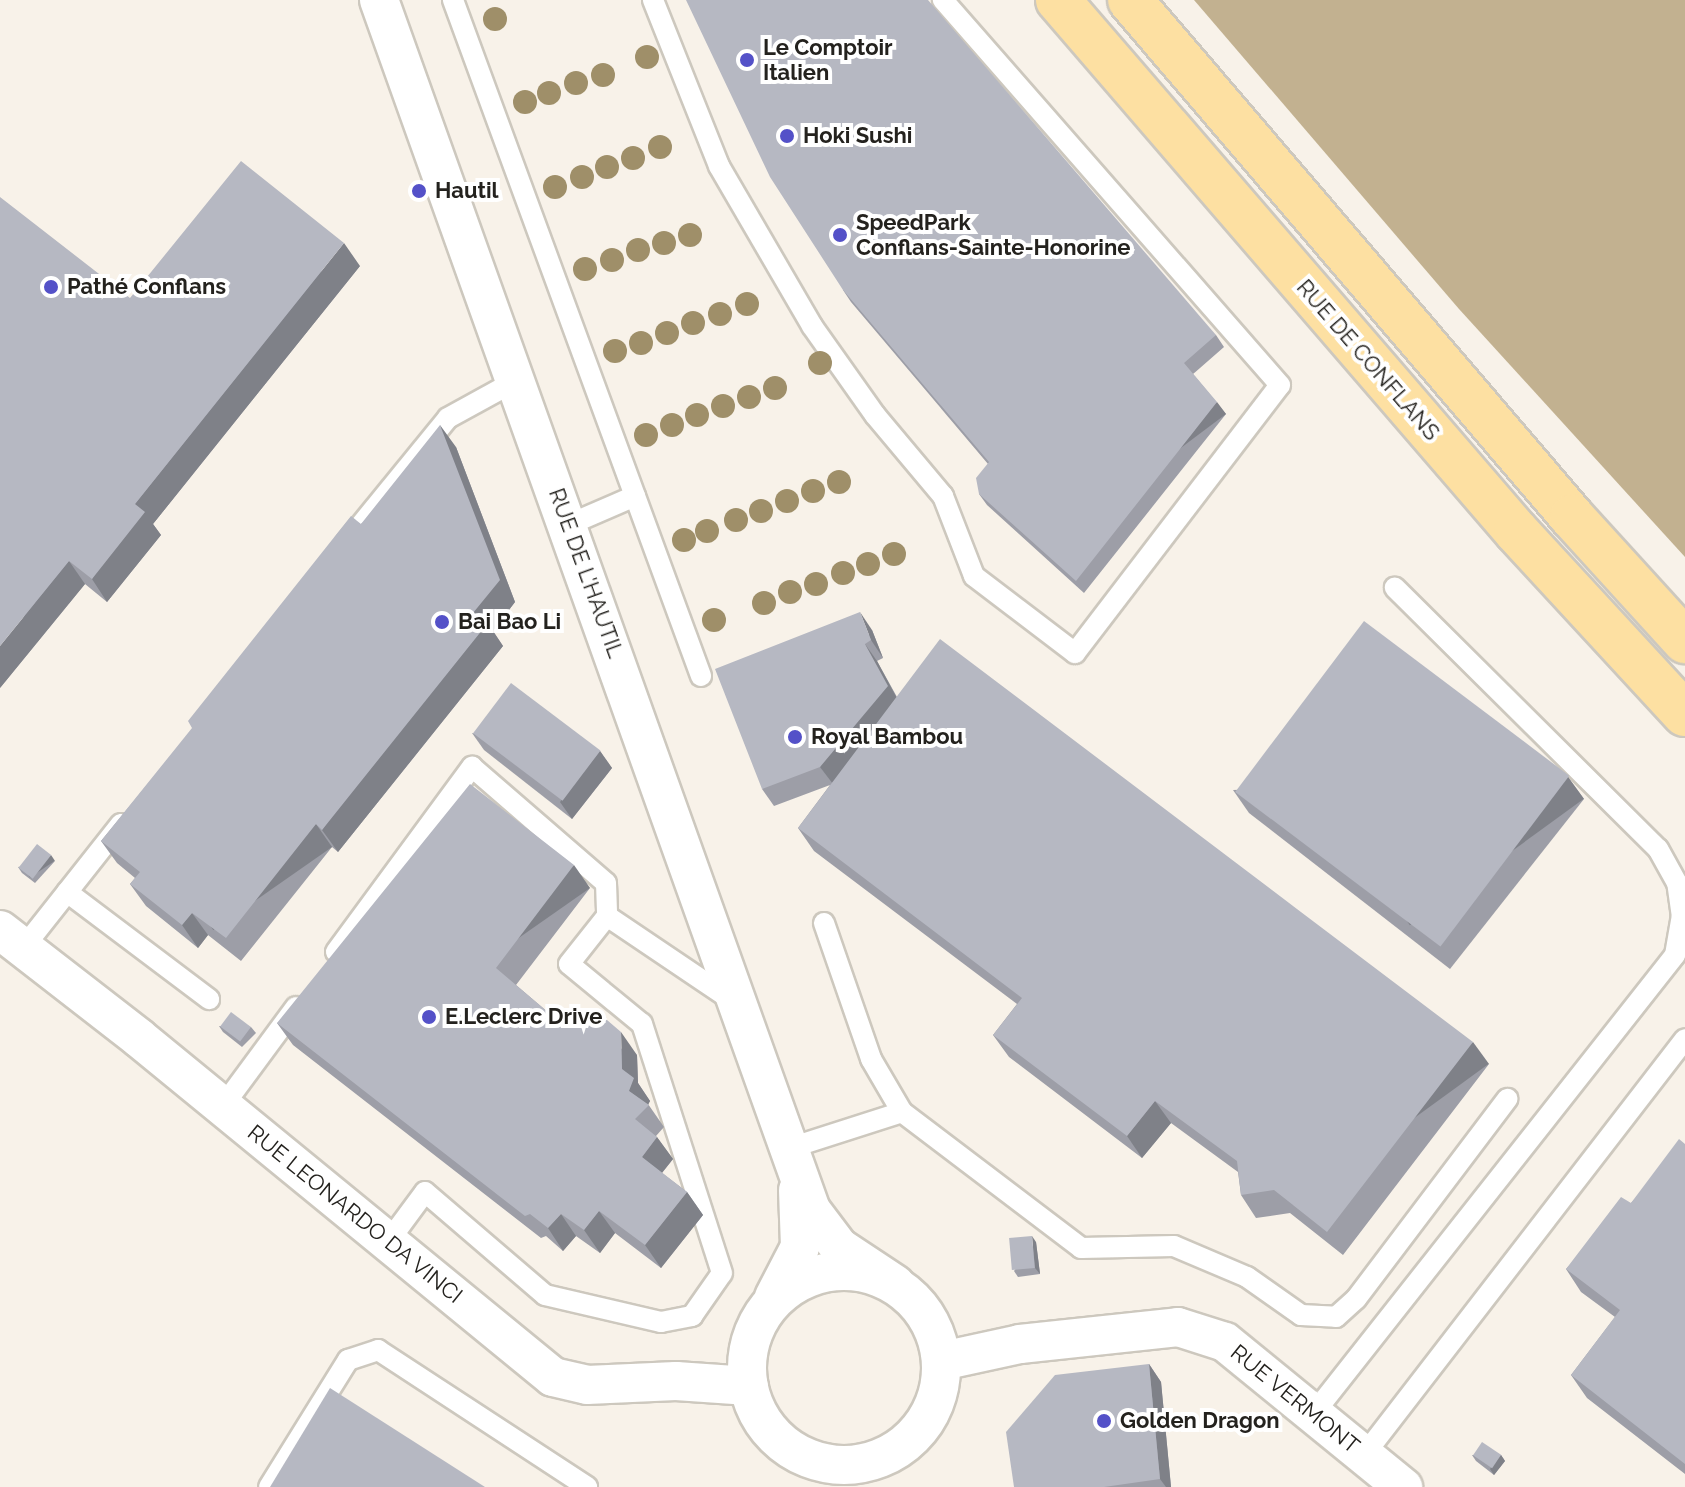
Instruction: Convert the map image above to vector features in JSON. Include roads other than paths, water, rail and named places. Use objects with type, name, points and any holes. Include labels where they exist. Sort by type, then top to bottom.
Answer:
[{"type":"main road","name":"RUE DE CONFLANS","points":[[1058,0],[1456,462],[1685,714]]},
{"type":"main road","points":[[1130,0],[1572,517],[1685,641]]},
{"type":"street","name":"RUE DE L'HAUTIL","points":[[379,0],[741,1006],[811,1210],[827,1234],[895,1284]]},
{"type":"street","name":"RUE LEONARDO DA VINCI","points":[[11,939],[223,1106],[553,1377],[587,1385],[676,1381],[749,1386]]},
{"type":"street","name":"RUE DE L'HAUTIL","points":[[760,1319],[800,1247],[802,1216],[790,1148]]},
{"type":"street","points":[[894,1487],[925,1422],[938,1392],[942,1361],[935,1331],[919,1305],[895,1284],[866,1273],[820,1275],[780,1296],[760,1319],[749,1352],[749,1386],[760,1417],[782,1443],[811,1459],[832,1463],[876,1460],[904,1445],[925,1422]]},
{"type":"street","name":"RUE VERMONT","points":[[942,1361],[1020,1344],[1178,1327],[1225,1342],[1403,1487]]},
{"type":"street","points":[[832,1463],[868,1487]]},
{"type":"lane","points":[[453,0],[701,676]]},
{"type":"lane","points":[[653,0],[719,166],[812,326],[875,415],[943,496],[974,576],[1075,653],[1280,385],[943,0]]},
{"type":"lane","points":[[331,562],[448,418],[517,380]]},
{"type":"lane","points":[[568,525],[635,496]]},
{"type":"lane","points":[[1314,1413],[1675,955],[1682,917],[1677,883],[1658,849],[1395,588]]},
{"type":"lane","points":[[324,968],[472,767],[606,883],[607,916],[569,964],[642,1024],[722,1273],[692,1316],[661,1322],[545,1295],[425,1192],[388,1242]]},
{"type":"lane","points":[[11,939],[67,892],[135,806]]},
{"type":"lane","points":[[67,892],[209,999]]},
{"type":"lane","points":[[607,916],[741,1006]]},
{"type":"lane","points":[[824,923],[871,1059],[902,1112],[1081,1248],[1174,1246],[1247,1277],[1301,1315],[1336,1317],[1356,1299],[1507,1099]]},
{"type":"lane","points":[[223,1106],[306,993]]},
{"type":"lane","points":[[1364,1455],[1685,1039]]},
{"type":"lane","points":[[790,1148],[902,1112]]},
{"type":"lane","points":[[269,1487],[348,1360],[378,1350],[587,1487]]},
{"type":"place","name":"Le Comptoir Italien","points":[[747,60]]},
{"type":"place","name":"Hoki Sushi","points":[[787,136]]},
{"type":"place","name":"Hautil","points":[[419,191]]},
{"type":"place","name":"SpeedPark Conflans-Sainte-Honorine","points":[[840,235]]},
{"type":"place","name":"Pathé Conflans","points":[[51,287]]},
{"type":"place","name":"Bai Bao Li","points":[[442,622]]},
{"type":"place","name":"Royal Bambou","points":[[795,737]]},
{"type":"place","name":"E.Leclerc Drive","points":[[429,1017]]},
{"type":"place","name":"Golden Dragon","points":[[1104,1421]]}]
